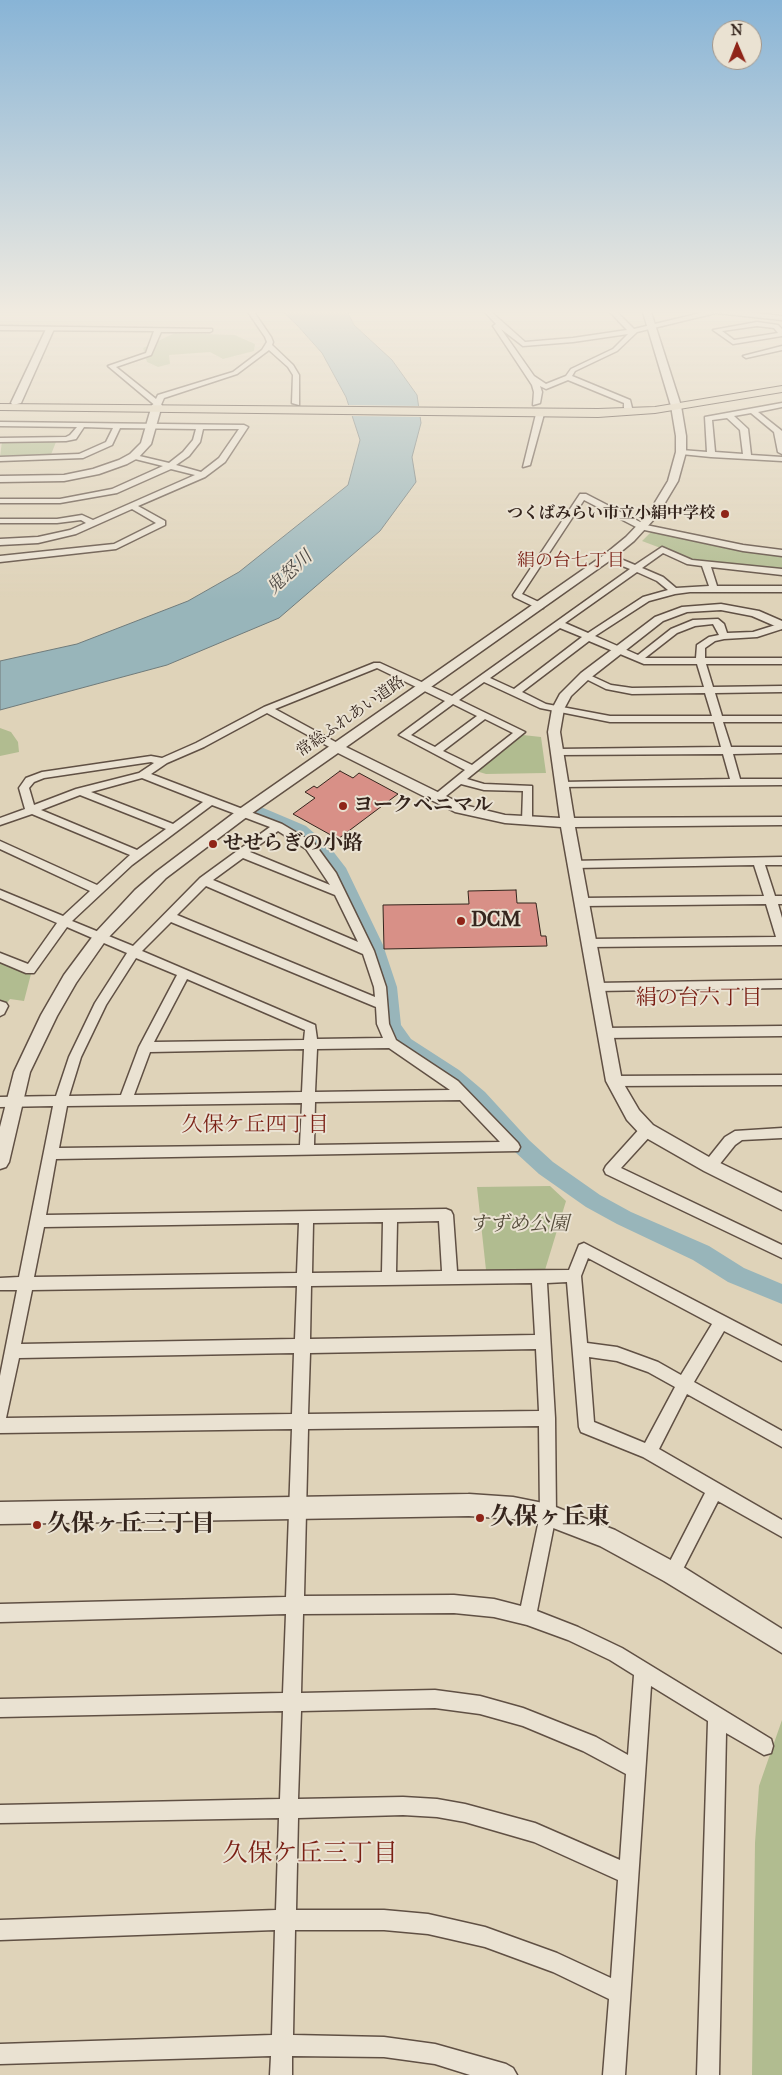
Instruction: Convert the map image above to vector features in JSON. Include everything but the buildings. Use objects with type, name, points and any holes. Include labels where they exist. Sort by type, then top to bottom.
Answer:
[{"type":"main road","points":[[74,406],[627,412],[676,406]]},
{"type":"main road","points":[[535,410],[676,406]]},
{"type":"street","points":[[14,406],[3,424],[0,439],[66,439],[73,437],[82,425]]},
{"type":"street","points":[[526,465],[536,406]]},
{"type":"street","name":"常総ふれあい道路","points":[[0,1162],[7,1102],[48,1015],[70,979],[101,936],[161,875],[243,813],[339,748],[608,558],[643,527],[668,492],[681,452],[682,436],[676,406]]},
{"type":"street","points":[[711,454],[708,419],[778,406]]},
{"type":"street","points":[[0,480],[50,480],[80,476],[111,467],[134,456],[146,444],[157,407]]},
{"type":"street","points":[[753,411],[778,431],[782,452]]},
{"type":"street","points":[[728,415],[744,429],[747,457]]},
{"type":"street","points":[[0,542],[53,538],[93,524],[202,475],[222,460],[244,427],[3,424]]},
{"type":"street","points":[[0,458],[80,456],[109,443],[118,426]]},
{"type":"street","points":[[0,501],[60,501],[114,492],[170,466],[186,454],[197,440],[200,427]]},
{"type":"street","points":[[681,452],[782,459]]},
{"type":"street","points":[[134,456],[202,475]]},
{"type":"street","points":[[540,606],[517,595],[583,496],[643,527],[743,548],[782,553]]},
{"type":"street","points":[[0,559],[116,546],[162,523],[132,506]]},
{"type":"street","points":[[0,521],[57,522],[82,517],[93,524]]},
{"type":"street","points":[[53,538],[62,552]]},
{"type":"street","points":[[471,769],[404,735],[560,624],[634,568],[662,550],[690,562],[706,565],[782,572]]},
{"type":"street","points":[[608,558],[660,579],[674,591]]},
{"type":"street","points":[[706,565],[714,589]]},
{"type":"street","points":[[515,693],[588,637],[636,604],[674,591],[782,589]]},
{"type":"street","points":[[782,625],[754,613],[704,607],[686,609],[658,619],[585,676],[566,694],[558,709],[554,732],[574,864],[614,1081],[632,1115],[647,1130],[710,1166],[782,1202]]},
{"type":"street","points":[[638,659],[674,631],[693,623],[715,621],[719,624],[724,636]]},
{"type":"street","points":[[560,624],[638,659],[655,662],[782,661]]},
{"type":"street","points":[[736,782],[711,690],[701,662],[700,648],[712,638],[754,635],[782,625]]},
{"type":"street","points":[[0,822],[80,791],[143,775],[163,761],[200,745],[267,709],[377,665],[520,732],[471,769],[437,798]]},
{"type":"street","points":[[585,676],[621,690],[782,690]]},
{"type":"street","points":[[483,678],[543,706],[624,720],[782,719]]},
{"type":"street","points":[[267,709],[437,798],[460,809],[478,814],[527,821],[569,823],[782,820]]},
{"type":"street","points":[[436,751],[484,715]]},
{"type":"street","points":[[558,752],[782,750]]},
{"type":"street","points":[[30,809],[24,788],[30,780],[42,775],[151,758],[163,761]]},
{"type":"street","points":[[51,1154],[513,1147],[453,1085],[391,1043],[383,1024],[380,987],[368,951],[330,873],[310,846],[278,826],[143,775]]},
{"type":"street","points":[[458,780],[484,787],[528,788],[527,821]]},
{"type":"street","points":[[562,785],[782,782]]},
{"type":"street","points":[[80,791],[173,828]]},
{"type":"street","points":[[0,957],[30,970],[65,921],[136,854],[211,801]]},
{"type":"street","points":[[30,809],[136,854]]},
{"type":"street","points":[[0,1415],[61,1102],[75,1057],[92,1021],[134,952],[204,881],[278,826]]},
{"type":"street","points":[[0,846],[98,890]]},
{"type":"street","points":[[241,853],[340,893]]},
{"type":"street","points":[[574,864],[782,861]]},
{"type":"street","points":[[759,862],[776,900],[782,936]]},
{"type":"street","points":[[204,881],[368,951]]},
{"type":"street","points":[[0,894],[311,1028],[307,1150]]},
{"type":"street","points":[[582,902],[776,900]]},
{"type":"street","points":[[168,916],[380,1004]]},
{"type":"street","points":[[590,943],[782,941]]},
{"type":"street","points":[[126,1100],[145,1047],[184,973]]},
{"type":"street","points":[[596,986],[782,984]]},
{"type":"street","points":[[0,1006],[2,1006],[0,1011]]},
{"type":"street","points":[[604,1033],[782,1031]]},
{"type":"street","points":[[145,1047],[391,1043]]},
{"type":"street","points":[[614,1081],[782,1080]]},
{"type":"street","points":[[7,1102],[463,1095]]},
{"type":"street","points":[[647,1130],[611,1170],[782,1252]]},
{"type":"street","points":[[710,1166],[730,1141],[740,1135],[782,1133]]},
{"type":"street","points":[[38,1221],[446,1215],[450,1277]]},
{"type":"street","points":[[390,1216],[390,1278]]},
{"type":"street","points":[[281,2075],[306,1217]]},
{"type":"street","points":[[782,1354],[584,1249],[574,1276],[587,1427],[649,1452],[714,1492],[782,1529]]},
{"type":"street","points":[[0,1284],[574,1276]]},
{"type":"street","points":[[527,1616],[548,1515],[547,1418],[539,1277]]},
{"type":"street","points":[[649,1452],[685,1383],[722,1321]]},
{"type":"street","points":[[12,1351],[544,1342]]},
{"type":"street","points":[[581,1349],[617,1354],[653,1367],[685,1383],[782,1439]]},
{"type":"street","points":[[0,1426],[300,1420],[547,1418]]},
{"type":"street","points":[[672,1573],[714,1492]]},
{"type":"street","points":[[0,1513],[490,1506],[548,1515],[607,1538],[672,1573],[782,1642]]},
{"type":"street","points":[[0,1613],[294,1605],[454,1604],[494,1608],[527,1616],[598,1645],[764,1746]]},
{"type":"street","points":[[614,2075],[643,1672]]},
{"type":"street","points":[[0,1708],[435,1699],[480,1705],[523,1717],[589,1744],[636,1769]]},
{"type":"street","points":[[708,2075],[717,1717]]},
{"type":"street","points":[[0,1814],[403,1806],[465,1813],[506,1824],[557,1841],[628,1874]]},
{"type":"street","points":[[0,1930],[287,1920],[384,1920],[428,1924],[484,1936],[557,1963],[621,1994]]},
{"type":"street","points":[[0,2054],[281,2045],[384,2047],[435,2054],[506,2075]]},
{"type":"green space","points":[[2,441],[56,442],[50,457],[0,457]]},
{"type":"green space","points":[[652,531],[743,551],[782,555],[782,570],[742,564],[695,561],[642,541]]},
{"type":"green space","points":[[0,728],[11,732],[18,742],[19,752],[0,756]]},
{"type":"green space","points":[[523,735],[541,737],[546,773],[486,774],[476,771]]},
{"type":"green space","points":[[0,962],[31,974],[24,1001],[10,999],[7,1003],[0,1003]]},
{"type":"green space","name":"すずめ公園","points":[[550,1186],[566,1201],[545,1270],[486,1270],[477,1187]]},
{"type":"green space","points":[[782,1720],[782,2075],[752,2075],[755,1843],[759,1786]]},
{"type":"water","name":"鬼怒川","points":[[349,406],[419,406],[421,423],[412,457],[416,482],[380,531],[279,618],[167,665],[0,710],[0,661],[77,644],[188,601],[239,572],[348,485],[360,440]]},
{"type":"pier","points":[[346,406],[421,406],[423,417],[350,416]]},
{"type":"waterway","points":[[261,812],[300,830],[323,850],[340,872],[374,945],[388,987],[392,1026],[404,1044],[452,1075],[478,1097],[522,1146],[546,1168],[593,1201],[624,1218],[701,1253],[736,1275],[782,1294]]},
{"type":"place","name":"つくばみらい市立小絹中学校","points":[[725,514]]},
{"type":"place","name":"ヨークベニマル","points":[[343,806]]},
{"type":"place","name":"せせらぎの小路","points":[[213,844]]},
{"type":"place","name":"DCM","points":[[461,921]]},
{"type":"place","name":"久保ヶ丘東","points":[[480,1518]]},
{"type":"place","name":"久保ヶ丘三丁目","points":[[37,1525]]},
{"type":"district","name":"絹の台七丁目","points":[[571,562]]},
{"type":"district","name":"絹の台六丁目","points":[[699,999]]},
{"type":"district","name":"久保ケ丘四丁目","points":[[255,1126]]},
{"type":"district","name":"久保ケ丘三丁目","points":[[310,1855]]}]
